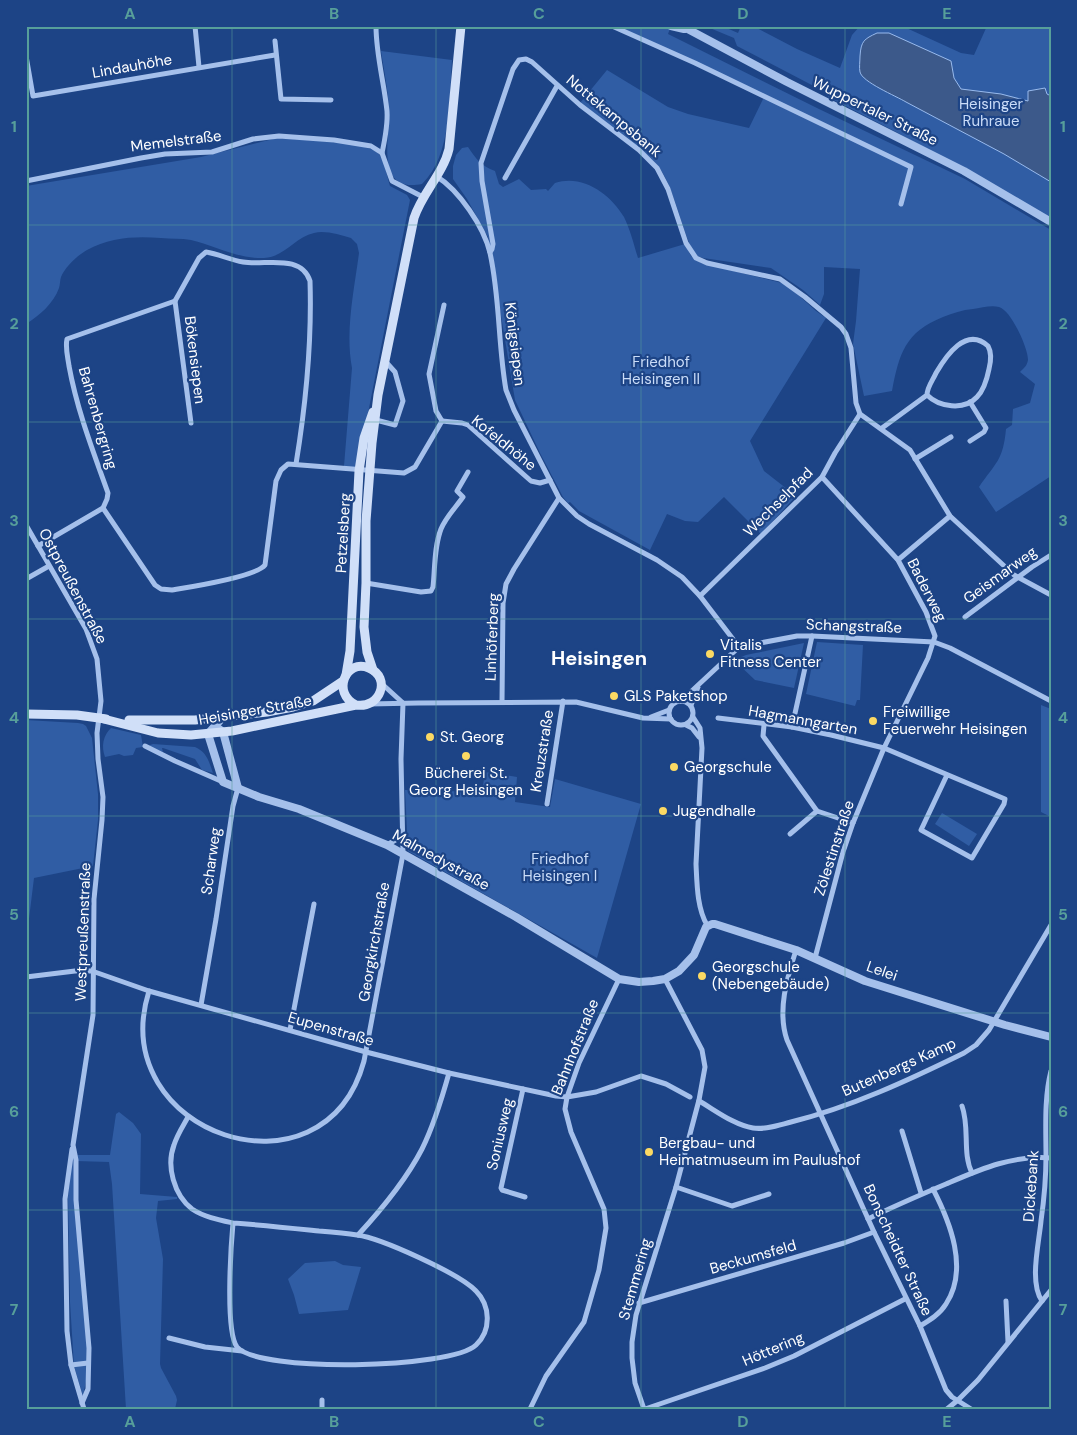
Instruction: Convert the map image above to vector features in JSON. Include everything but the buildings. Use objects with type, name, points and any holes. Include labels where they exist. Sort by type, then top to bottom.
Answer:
[{"type":"main road","points":[[436,176],[448,155],[450,144],[461,26]]},
{"type":"main road","name":"Petzelsberg","points":[[373,670],[364,637],[366,521],[364,438],[378,395],[414,218],[423,197],[436,176]]},
{"type":"main road","name":"Petzelsberg","points":[[344,678],[350,643],[364,471],[376,420],[378,395]]},
{"type":"main road","name":"Heisinger Straße","points":[[26,714],[77,715],[143,721],[222,718],[298,706],[320,697],[351,670],[358,667],[366,667],[373,670]]},
{"type":"main road","points":[[344,678],[345,696],[352,703],[369,704],[379,694],[381,683],[373,670]]},
{"type":"main road","name":"Heisinger Straße","points":[[100,718],[158,733],[176,735],[208,734],[356,704]]},
{"type":"street","points":[[195,26],[199,67]]},
{"type":"street","points":[[376,26],[376,45],[387,111],[382,153],[392,181],[423,197]]},
{"type":"street","points":[[612,26],[695,63],[911,167],[901,204]]},
{"type":"street","name":"Wuppertaler Straße","points":[[671,26],[683,28],[964,171],[1051,222]]},
{"type":"street","points":[[275,40],[275,55],[281,99],[331,100]]},
{"type":"street","name":"Lindauhöhe","points":[[26,56],[34,96],[275,55]]},
{"type":"street","name":"Nottekampsbank","points":[[490,252],[493,244],[480,163],[513,69],[522,59],[527,59],[593,116],[639,150],[657,168],[668,189],[686,243],[696,258],[707,264],[780,279],[841,327],[846,334],[851,348],[856,403],[860,414]]},
{"type":"street","points":[[505,178],[557,86]]},
{"type":"street","name":"Memelstraße","points":[[26,181],[165,154],[212,152],[268,136],[353,142],[371,146],[382,153]]},
{"type":"street","name":"Königsiepen","points":[[436,176],[451,186],[461,198],[480,230],[490,252],[506,390],[514,410],[559,498],[589,524],[673,570],[700,596],[739,647]]},
{"type":"street","points":[[175,301],[199,258],[206,252],[245,263],[290,263],[301,268],[308,275],[311,306],[311,339],[302,427],[296,464]]},
{"type":"street","name":"Bökensiepen","points":[[175,301],[190,423]]},
{"type":"street","name":"Bahrenbergring","points":[[103,508],[108,493],[82,422],[71,377],[66,341],[71,336],[175,301]]},
{"type":"street","points":[[38,546],[103,508],[158,587],[172,590],[257,571],[265,565],[277,478],[281,470],[288,464],[399,474],[410,471],[420,458],[442,421],[436,411],[429,374],[444,306]]},
{"type":"street","points":[[882,428],[927,395],[928,389],[949,352],[957,345],[966,340],[979,340],[990,349],[990,366],[983,388],[978,396],[970,402],[948,406],[935,401],[927,395]]},
{"type":"street","points":[[376,420],[395,425],[403,401],[395,372],[385,360]]},
{"type":"street","points":[[970,402],[986,428],[984,432],[970,441]]},
{"type":"street","points":[[860,414],[906,446],[950,516],[1018,577],[1051,595]]},
{"type":"street","name":"Wechselpfad","points":[[700,596],[822,477],[834,453],[860,414]]},
{"type":"street","name":"Kofeldhöhe","points":[[442,421],[468,425],[531,481],[540,483],[550,480]]},
{"type":"street","points":[[915,459],[952,437]]},
{"type":"street","points":[[366,583],[421,592],[431,591],[441,530],[463,497],[457,491],[468,472]]},
{"type":"street","name":"Baderweg","points":[[822,477],[898,560],[932,624],[935,636],[934,642],[950,648],[1051,701]]},
{"type":"street","name":"Linhöferberg","points":[[502,702],[503,603],[506,584],[559,498]]},
{"type":"street","points":[[898,560],[950,516]]},
{"type":"street","name":"Ostpreußenstraße","points":[[26,525],[86,630],[94,650],[102,701],[100,718]]},
{"type":"street","name":"Geismarweg","points":[[964,617],[1051,554]]},
{"type":"street","points":[[26,579],[49,566]]},
{"type":"street","name":"Schangstraße","points":[[739,647],[797,636],[934,642]]},
{"type":"street","points":[[792,727],[812,636]]},
{"type":"street","name":"Zölestinstraße","points":[[815,958],[853,823],[884,748],[934,642]]},
{"type":"street","points":[[648,718],[669,710],[675,703],[681,701],[739,647]]},
{"type":"street","points":[[381,683],[403,703]]},
{"type":"street","points":[[691,705],[699,686]]},
{"type":"street","points":[[369,704],[563,701],[586,704],[633,716],[671,719]]},
{"type":"street","name":"Kreuzstraße","points":[[547,804],[563,701]]},
{"type":"street","points":[[681,701],[691,705],[694,711],[693,717],[686,725]]},
{"type":"street","name":"Georgkirchstraße","points":[[188,1117],[228,1136],[247,1140],[283,1140],[311,1131],[333,1116],[349,1098],[361,1073],[366,1052],[403,854],[401,759],[403,703]]},
{"type":"street","points":[[669,710],[671,719],[675,724],[686,725],[692,728],[700,737]]},
{"type":"street","points":[[619,978],[640,982],[665,979],[679,971],[694,955],[708,925],[702,917],[696,864],[702,748],[700,728],[693,717]]},
{"type":"street","name":"Westpreußenstraße","points":[[84,1409],[71,1365],[67,1331],[65,1199],[93,1015],[94,899],[103,796],[97,733],[100,718]]},
{"type":"street","points":[[222,718],[208,734],[223,782]]},
{"type":"street","name":"Hagmanngarten","points":[[718,718],[831,734],[884,748]]},
{"type":"street","points":[[207,719],[223,732]]},
{"type":"street","points":[[764,724],[763,736],[818,811],[853,823]]},
{"type":"street","name":"Scharweg","points":[[201,1005],[233,806],[238,788],[223,732]]},
{"type":"street","points":[[144,746],[238,788]]},
{"type":"street","points":[[884,748],[1005,799],[1004,804],[972,858],[921,830],[947,775]]},
{"type":"street","name":"Malmedystraße","points":[[238,788],[258,797],[298,809],[388,845],[619,978]]},
{"type":"street","points":[[790,834],[818,811]]},
{"type":"street","points":[[388,845],[402,836]]},
{"type":"street","points":[[290,1030],[314,904]]},
{"type":"street","name":"Lelei","points":[[708,925],[715,924],[796,950],[865,981],[994,1022],[1051,1037]]},
{"type":"street","name":"Butenbergs Kamp","points":[[698,1100],[733,1120],[753,1128],[777,1126],[821,1114],[881,1091],[964,1053],[983,1038],[994,1022],[1051,925]]},
{"type":"street","name":"Bonscheidter Straße","points":[[796,950],[786,986],[783,1022],[787,1040],[874,1232],[920,1326],[946,1390],[971,1409]]},
{"type":"street","points":[[26,977],[75,971],[92,971]]},
{"type":"street","name":"Eupenstraße","points":[[92,971],[149,991],[366,1052],[448,1073],[567,1097]]},
{"type":"street","name":"Bahnhofstraße","points":[[530,1409],[537,1390],[584,1322],[592,1299],[605,1237],[606,1219],[604,1209],[568,1124],[565,1109],[567,1097],[579,1063],[619,978]]},
{"type":"street","name":"Stemmering","points":[[644,1409],[635,1383],[632,1342],[639,1303],[676,1188],[698,1100],[704,1067],[702,1050],[665,979]]},
{"type":"street","points":[[149,991],[142,1028],[144,1047],[148,1064],[158,1083],[188,1117],[173,1146],[171,1156],[174,1184],[184,1200],[194,1210],[214,1219],[233,1223],[358,1235],[380,1241],[428,1262],[474,1289],[482,1298],[487,1318],[485,1332],[479,1342],[466,1352],[448,1357],[361,1366],[291,1362],[260,1357],[242,1350],[205,1347],[169,1338]]},
{"type":"street","name":"Dickebank","points":[[1042,1301],[1037,1294],[1036,1266],[1049,1158],[1046,1125],[1051,1071]]},
{"type":"street","points":[[358,1235],[398,1186],[422,1148],[436,1115],[448,1073]]},
{"type":"street","points":[[567,1097],[607,1089],[641,1076],[661,1082],[690,1097]]},
{"type":"street","name":"Soniusweg","points":[[523,1089],[501,1188],[502,1190],[525,1197]]},
{"type":"street","points":[[962,1106],[966,1119],[968,1164],[972,1173]]},
{"type":"street","points":[[902,1131],[921,1193]]},
{"type":"street","name":"Westpreußenstraße","points":[[73,1145],[76,1160],[76,1200],[88,1340],[88,1389],[82,1403]]},
{"type":"street","points":[[868,1219],[921,1193],[1000,1162],[1015,1159],[1049,1158]]},
{"type":"street","points":[[676,1188],[732,1206],[769,1194]]},
{"type":"street","points":[[920,1326],[946,1305],[953,1290],[956,1277],[953,1240],[933,1189]]},
{"type":"street","points":[[233,1223],[229,1271],[232,1328],[235,1343],[242,1350]]},
{"type":"street","name":"Beckumsfeld","points":[[639,1303],[835,1246],[874,1232]]},
{"type":"street","points":[[947,1409],[978,1380],[1051,1290]]},
{"type":"street","name":"Höttering","points":[[644,1409],[765,1368],[794,1356],[906,1299]]},
{"type":"street","points":[[1006,1300],[1008,1342]]},
{"type":"street","points":[[71,1365],[88,1362]]},
{"type":"street","points":[[322,1400],[322,1409]]},
{"type":"green space","points":[[609,26],[671,26],[668,34],[965,179],[1051,230],[1051,476],[996,512],[979,487],[1001,455],[1006,429],[1012,425],[1013,409],[1030,403],[1035,384],[1020,372],[1027,364],[1027,354],[1018,330],[1004,310],[993,306],[965,310],[930,323],[912,337],[906,346],[901,355],[892,391],[864,396],[853,344],[860,269],[824,267],[824,294],[820,305],[803,290],[771,268],[697,256],[687,238],[673,196],[660,169],[634,143],[580,103],[607,70],[668,107],[688,114],[749,128],[765,95]]},
{"type":"green space","name":"Heisinger Ruhraue","points":[[705,26],[722,26],[738,33],[741,26],[753,26],[797,49],[840,68],[852,35],[860,26],[902,26],[961,53],[974,55],[987,26],[1051,26],[1051,220],[898,133],[828,97],[829,94],[737,46],[734,38]]},
{"type":"green space","points":[[381,51],[452,60],[449,109],[444,142],[432,172],[422,184],[407,185],[396,180],[391,171],[387,146],[388,102]]},
{"type":"green space","points":[[277,138],[314,140],[371,149],[378,153],[382,160],[390,186],[407,195],[410,200],[357,469],[344,466],[352,368],[349,340],[350,325],[359,253],[357,244],[351,238],[328,232],[318,232],[301,238],[278,254],[264,258],[236,254],[184,239],[133,237],[105,242],[87,250],[65,269],[54,299],[41,313],[26,324],[26,186],[201,157]]},
{"type":"green space","name":"Friedhof Heisingen II","points":[[468,147],[479,162],[495,171],[499,184],[503,187],[519,179],[531,190],[546,189],[548,191],[555,183],[565,181],[576,181],[595,188],[611,201],[624,217],[638,258],[685,244],[691,256],[701,263],[786,284],[826,318],[750,441],[764,471],[796,496],[761,534],[724,497],[698,522],[685,521],[667,514],[650,550],[579,511],[563,497],[515,400],[488,237],[467,199],[453,179],[453,166],[456,155],[462,148]]},
{"type":"green space","points":[[817,642],[863,645],[860,700],[857,700],[855,706],[806,694]]},
{"type":"green space","points":[[804,643],[794,688],[755,680],[736,662],[746,655]]},
{"type":"green space","points":[[1041,705],[1051,709],[1051,817],[1041,812]]},
{"type":"green space","points":[[26,720],[78,723],[86,726],[92,738],[98,794],[98,820],[93,866],[34,878],[26,943]]},
{"type":"green space","points":[[111,728],[141,735],[143,747],[136,748],[133,755],[124,756],[119,754],[105,757],[104,741],[106,734]]},
{"type":"green space","points":[[153,744],[195,747],[205,755],[213,773],[202,770],[195,759],[163,748],[163,752],[150,747]]},
{"type":"green space","name":"Friedhof Heisingen I","points":[[485,772],[517,777],[515,802],[550,807],[555,779],[641,804],[597,958],[408,851],[405,790],[482,792]]},
{"type":"green space","points":[[942,813],[977,834],[969,846],[935,824]]},
{"type":"green space","points":[[119,1112],[133,1123],[141,1134],[140,1194],[177,1197],[177,1199],[158,1201],[156,1218],[163,1259],[160,1364],[176,1396],[175,1409],[126,1409],[109,1162],[76,1161],[76,1155],[110,1155],[116,1114]]},
{"type":"green space","points":[[73,1150],[87,1345],[86,1381],[83,1396],[74,1366],[70,1302],[68,1197]]},
{"type":"green space","points":[[335,1261],[343,1265],[361,1267],[348,1310],[299,1314],[288,1279],[305,1263]]},
{"type":"shaded area","points":[[877,33],[889,33],[951,61],[954,78],[961,89],[1001,94],[1028,101],[1028,91],[1045,88],[1047,94],[1051,96],[1051,182],[1004,154],[880,88],[862,76],[860,72],[860,56],[862,44],[866,39]]},
{"type":"place","name":"Vitalis Fitness Center","points":[[710,654]]},
{"type":"place","name":"GLS Paketshop","points":[[614,696]]},
{"type":"place","name":"Freiwillige Feuerwehr Heisingen","points":[[873,721]]},
{"type":"place","name":"St. Georg","points":[[430,737]]},
{"type":"place","name":"Bücherei St. Georg Heisingen","points":[[466,756]]},
{"type":"place","name":"Georgschule","points":[[674,767]]},
{"type":"place","name":"Jugendhalle","points":[[663,811]]},
{"type":"place","name":"Georgschule (Nebengebäude)","points":[[702,976]]},
{"type":"place","name":"Bergbau- und Heimatmuseum im Paulushof","points":[[649,1152]]},
{"type":"district","name":"Heisingen","points":[[599,658]]}]
